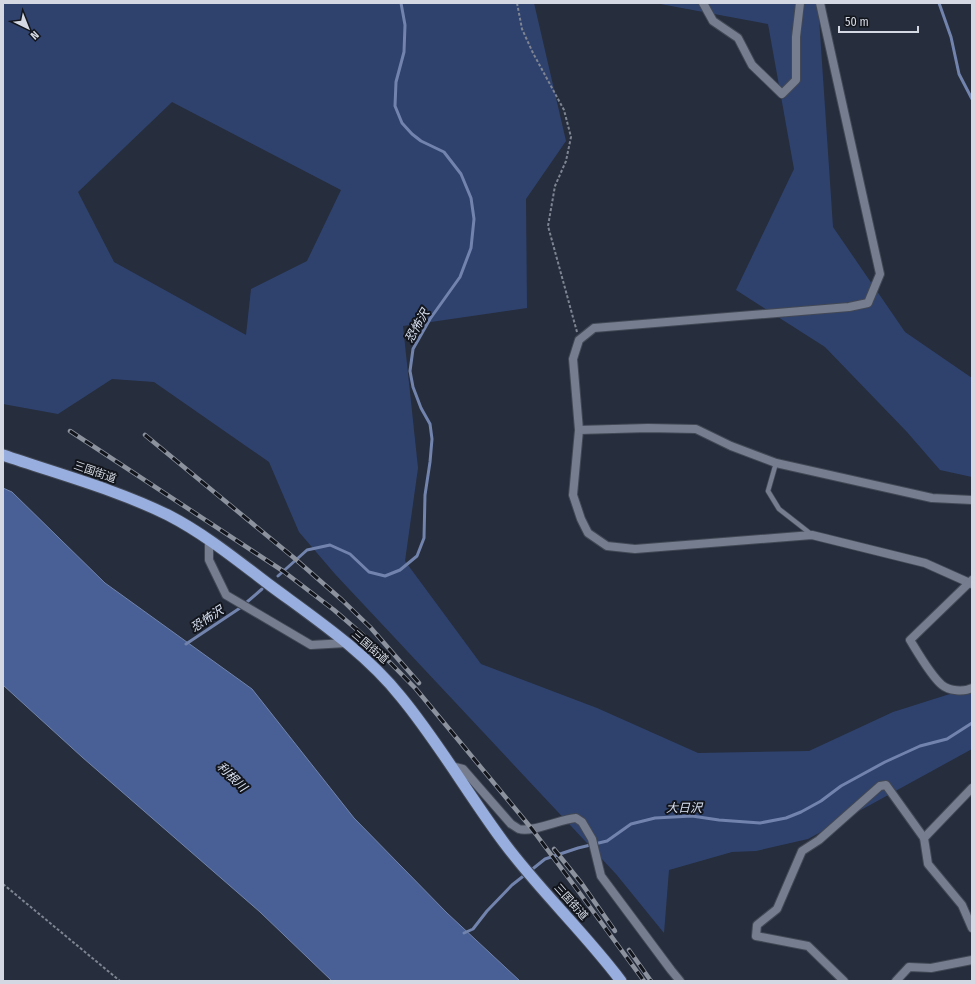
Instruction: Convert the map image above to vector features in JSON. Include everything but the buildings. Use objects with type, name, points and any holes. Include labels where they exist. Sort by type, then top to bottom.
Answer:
[{"type":"highway","name":"三国街道","points":[[3,455],[127,497],[171,516],[209,540],[346,643],[378,671],[402,697],[504,843],[532,878],[603,957],[621,981]]},
{"type":"street","points":[[703,3],[713,21],[738,38],[752,65],[782,94],[796,80],[796,37],[800,3]]},
{"type":"street","points":[[820,3],[880,274],[868,302],[849,307],[594,328],[579,340],[573,359],[578,430],[573,495],[581,519],[588,533],[607,546],[635,549],[812,535],[925,563],[971,582],[910,640],[934,676],[943,686],[956,690],[968,690],[972,688]]},
{"type":"street","points":[[578,430],[648,428],[696,429],[731,446],[776,463],[932,498],[972,500]]},
{"type":"street","points":[[209,540],[208,560],[226,595],[311,645],[346,643]]},
{"type":"street","points":[[451,766],[463,769],[511,824],[520,829],[537,828],[576,818],[582,822],[592,839],[601,876],[680,981]]},
{"type":"street","points":[[844,981],[808,946],[756,936],[757,925],[777,909],[802,851],[819,840],[880,786],[886,785],[924,838],[928,864],[962,906],[972,928]]},
{"type":"street","points":[[924,838],[972,788]]},
{"type":"street","points":[[896,981],[909,967],[931,968],[972,960]]},
{"type":"lane","points":[[776,463],[768,492],[779,508],[812,535]]},
{"type":"path","points":[[518,3],[522,30],[564,110],[571,137],[566,161],[555,186],[548,226],[579,340]]},
{"type":"path","points":[[3,884],[120,981]]},
{"type":"shaded area","points":[[3,3],[534,3],[566,141],[526,199],[527,308],[403,326],[418,468],[405,561],[481,664],[597,708],[698,753],[809,751],[893,712],[972,687],[972,749],[808,839],[756,851],[732,852],[669,870],[664,933],[616,874],[335,574],[299,532],[269,462],[154,382],[112,379],[58,414],[3,404]],"holes":[[[172,102],[341,190],[307,261],[251,289],[246,335],[114,262],[78,192]]]},
{"type":"shaded area","points":[[655,3],[818,3],[833,227],[905,332],[972,378],[972,477],[940,470],[907,432],[825,347],[736,290],[794,169],[768,24]]},
{"type":"water","name":"利根川","points":[[3,488],[12,492],[105,583],[252,689],[354,818],[447,913],[520,981],[332,981],[260,912],[82,757],[3,685]]},
{"type":"waterway","name":"恐怖沢","points":[[278,576],[307,550],[330,545],[350,554],[369,572],[385,576],[400,570],[417,556],[424,538],[425,495],[432,439],[430,424],[421,408],[413,387],[410,371],[413,349],[430,319],[460,277],[471,248],[474,219],[471,198],[461,174],[444,152],[421,141],[412,134],[402,123],[395,106],[396,82],[404,52],[405,25],[401,3]]},
{"type":"waterway","name":"大日沢","points":[[939,3],[951,37],[959,74],[972,99]]},
{"type":"waterway","name":"恐怖沢","points":[[186,644],[240,608],[262,589]]},
{"type":"waterway","name":"大日沢","points":[[530,871],[545,859],[578,848],[607,841],[631,824],[655,818],[692,816],[719,820],[760,823],[786,818],[821,801],[841,786],[885,762],[920,746],[947,739],[972,723]]},
{"type":"waterway","name":"大日沢","points":[[464,933],[473,929],[487,911],[512,885],[526,874]]},
{"type":"railway","points":[[70,431],[283,571],[334,610],[363,635],[416,689],[532,829],[644,981]]},
{"type":"railway","points":[[145,435],[293,557],[342,600],[370,627],[419,683]]},
{"type":"railway","points":[[554,849],[582,884],[615,931]]},
{"type":"railway","points":[[629,950],[651,981]]}]
